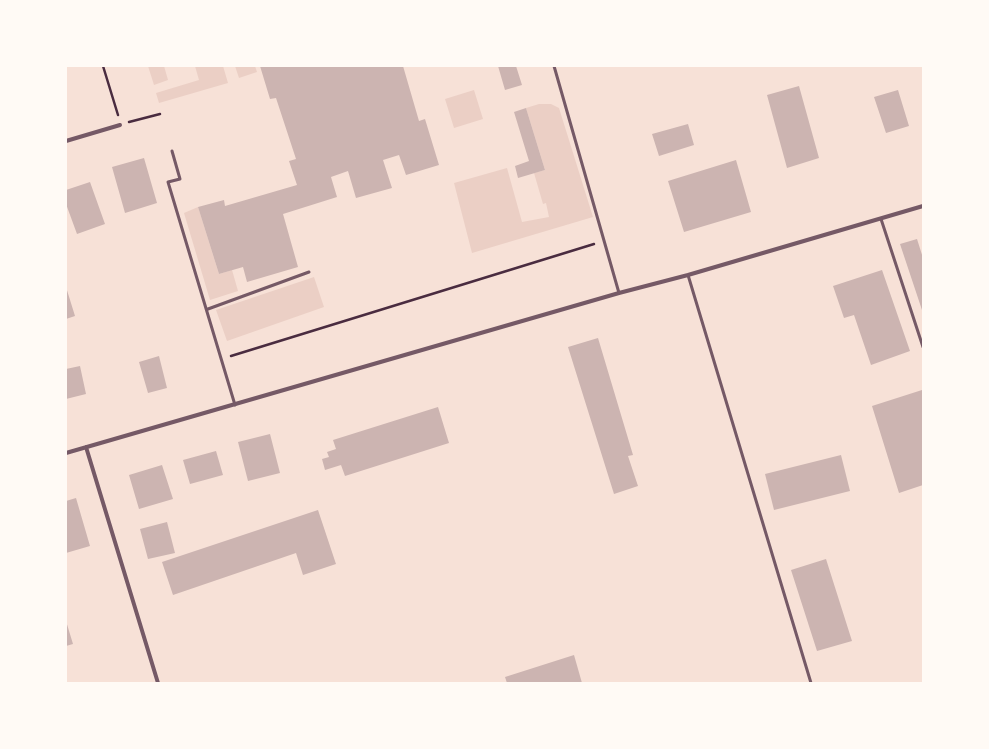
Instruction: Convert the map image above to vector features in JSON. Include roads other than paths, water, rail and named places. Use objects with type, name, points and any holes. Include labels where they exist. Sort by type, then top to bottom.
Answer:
[{"type":"street","points":[[66,140],[120,125]]},
{"type":"street","points":[[66,453],[619,293],[688,275],[923,206]]},
{"type":"street","points":[[86,447],[158,683]]},
{"type":"lane","points":[[554,66],[619,293]]},
{"type":"lane","points":[[172,152],[180,179],[168,182],[208,309],[235,405]]},
{"type":"lane","points":[[881,219],[923,347]]},
{"type":"lane","points":[[208,309],[309,272]]},
{"type":"lane","points":[[688,275],[811,683]]}]
